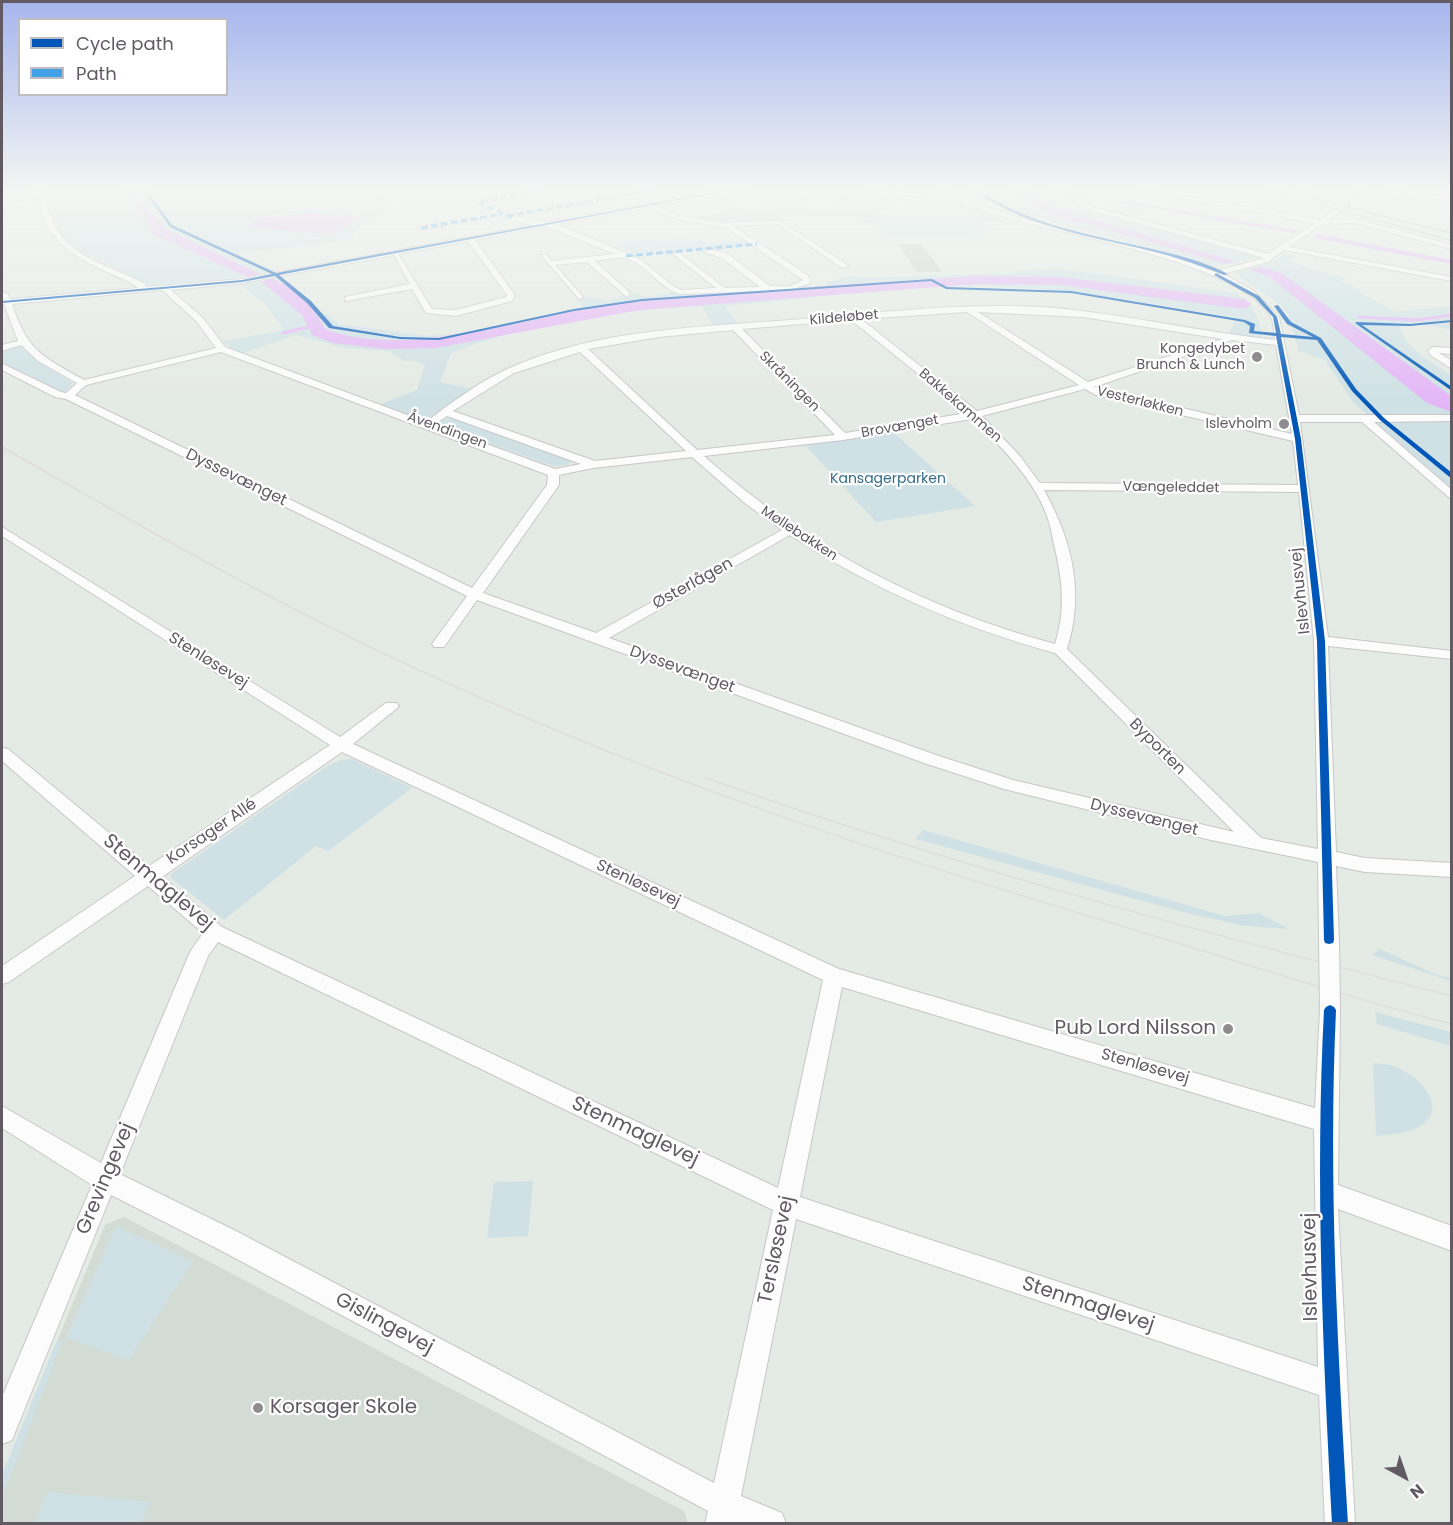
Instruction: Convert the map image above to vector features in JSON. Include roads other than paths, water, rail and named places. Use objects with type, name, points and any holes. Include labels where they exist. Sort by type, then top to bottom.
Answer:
[{"type":"street","points":[[95,262],[141,285],[143,290]]},
{"type":"street","points":[[243,281],[343,262]]},
{"type":"street","points":[[83,383],[49,364],[22,342],[3,299],[165,289],[243,281],[359,262]]},
{"type":"street","points":[[400,262],[429,311],[449,313],[504,302],[511,295],[487,262]]},
{"type":"street","points":[[549,262],[579,297]]},
{"type":"street","points":[[592,262],[627,295]]},
{"type":"street","points":[[637,262],[673,290],[692,294],[800,286],[807,281],[783,262]]},
{"type":"street","points":[[688,262],[725,292]]},
{"type":"street","points":[[732,262],[768,289]]},
{"type":"street","points":[[839,262],[845,266]]},
{"type":"street","name":"Islevhusvej","points":[[1174,262],[1216,274],[1247,290],[1264,303],[1275,317],[1305,489],[1321,642],[1330,1010],[1326,1122],[1333,1386],[1340,1524]]},
{"type":"street","points":[[1216,274],[1254,262]]},
{"type":"street","points":[[1346,262],[1452,284]]},
{"type":"street","points":[[1350,262],[1452,279]]},
{"type":"street","points":[[348,299],[414,286]]},
{"type":"street","points":[[68,396],[83,383],[222,349],[200,320],[165,289]]},
{"type":"street","name":"Kildeløbet","points":[[428,424],[471,392],[523,366],[581,348],[658,333],[967,308],[1068,313],[1236,339],[1280,343]]},
{"type":"street","name":"Vesterløkken","points":[[967,308],[1096,392],[1298,439]]},
{"type":"street","name":"Bakkekammen","points":[[853,317],[975,415],[1012,451],[1037,486],[1055,520],[1072,597],[1070,621],[1060,650]]},
{"type":"street","name":"Skråningen","points":[[735,327],[843,437]]},
{"type":"street","name":"Brovænget","points":[[554,472],[593,465],[843,437],[975,415],[1084,386],[1218,342],[1236,339]]},
{"type":"street","points":[[2,348],[22,342]]},
{"type":"street","name":"Møllebakken","points":[[581,348],[749,500],[790,530],[841,561],[950,614],[1024,642],[1060,650]]},
{"type":"street","name":"Åvendingen","points":[[222,349],[554,472]]},
{"type":"street","points":[[1448,350],[1434,350],[1433,353],[1452,366]]},
{"type":"street","name":"Dyssevænget","points":[[2,367],[59,395],[68,396],[474,594],[919,755],[1010,785],[1211,834],[1365,865],[1452,870]]},
{"type":"street","name":"Åvendingen","points":[[445,412],[593,465]]},
{"type":"street","points":[[1294,418],[1314,420],[1452,418]]},
{"type":"street","points":[[1364,420],[1452,497]]},
{"type":"street","points":[[439,644],[553,485],[554,472]]},
{"type":"street","name":"Vængeleddet","points":[[1037,486],[1305,489]]},
{"type":"street","name":"Østerlågen","points":[[596,639],[790,530]]},
{"type":"street","name":"Stenløsevej","points":[[2,531],[341,745],[834,976],[1326,1122]]},
{"type":"street","points":[[1321,642],[1452,655]]},
{"type":"street","name":"Byporten","points":[[1060,650],[1255,842]]},
{"type":"street","name":"Korsager Allé","points":[[2,976],[341,745],[391,706]]},
{"type":"street","name":"Stenmaglevej","points":[[2,753],[150,875],[215,932],[786,1204],[1333,1386]]},
{"type":"street","name":"Grevingevej","points":[[2,1430],[200,952],[215,932]]},
{"type":"street","name":"Tersløsevej","points":[[722,1514],[834,976]]},
{"type":"street","name":"Gislingevej","points":[[2,1116],[106,1180],[237,1246],[722,1514],[771,1524]]},
{"type":"street","points":[[1328,1193],[1452,1239]]},
{"type":"waterway","points":[[227,262],[253,274]]},
{"type":"waterway","points":[[269,282],[282,289],[309,313],[318,332],[333,338],[385,344],[435,343],[639,305],[976,280],[1060,281],[1244,304]]},
{"type":"waterway","points":[[1359,317],[1417,320],[1452,315]]},
{"type":"waterway","points":[[283,333],[313,326]]},
{"type":"tram line","points":[[2,447],[302,613],[404,663],[582,741],[764,810],[949,873],[1333,991],[1452,1024]]},
{"type":"tram line","points":[[706,778],[890,840],[1076,896],[1452,996]]},
{"type":"place","name":"Kongedybet Brunch & Lunch","points":[[1257,357]]},
{"type":"place","name":"Islevholm","points":[[1284,424]]},
{"type":"place","name":"Pub Lord Nilsson","points":[[1228,1029]]},
{"type":"place","name":"Korsager Skole","points":[[258,1408]]},
{"type":"park label","name":"Kansagerparken","points":[[888,479]]}]
